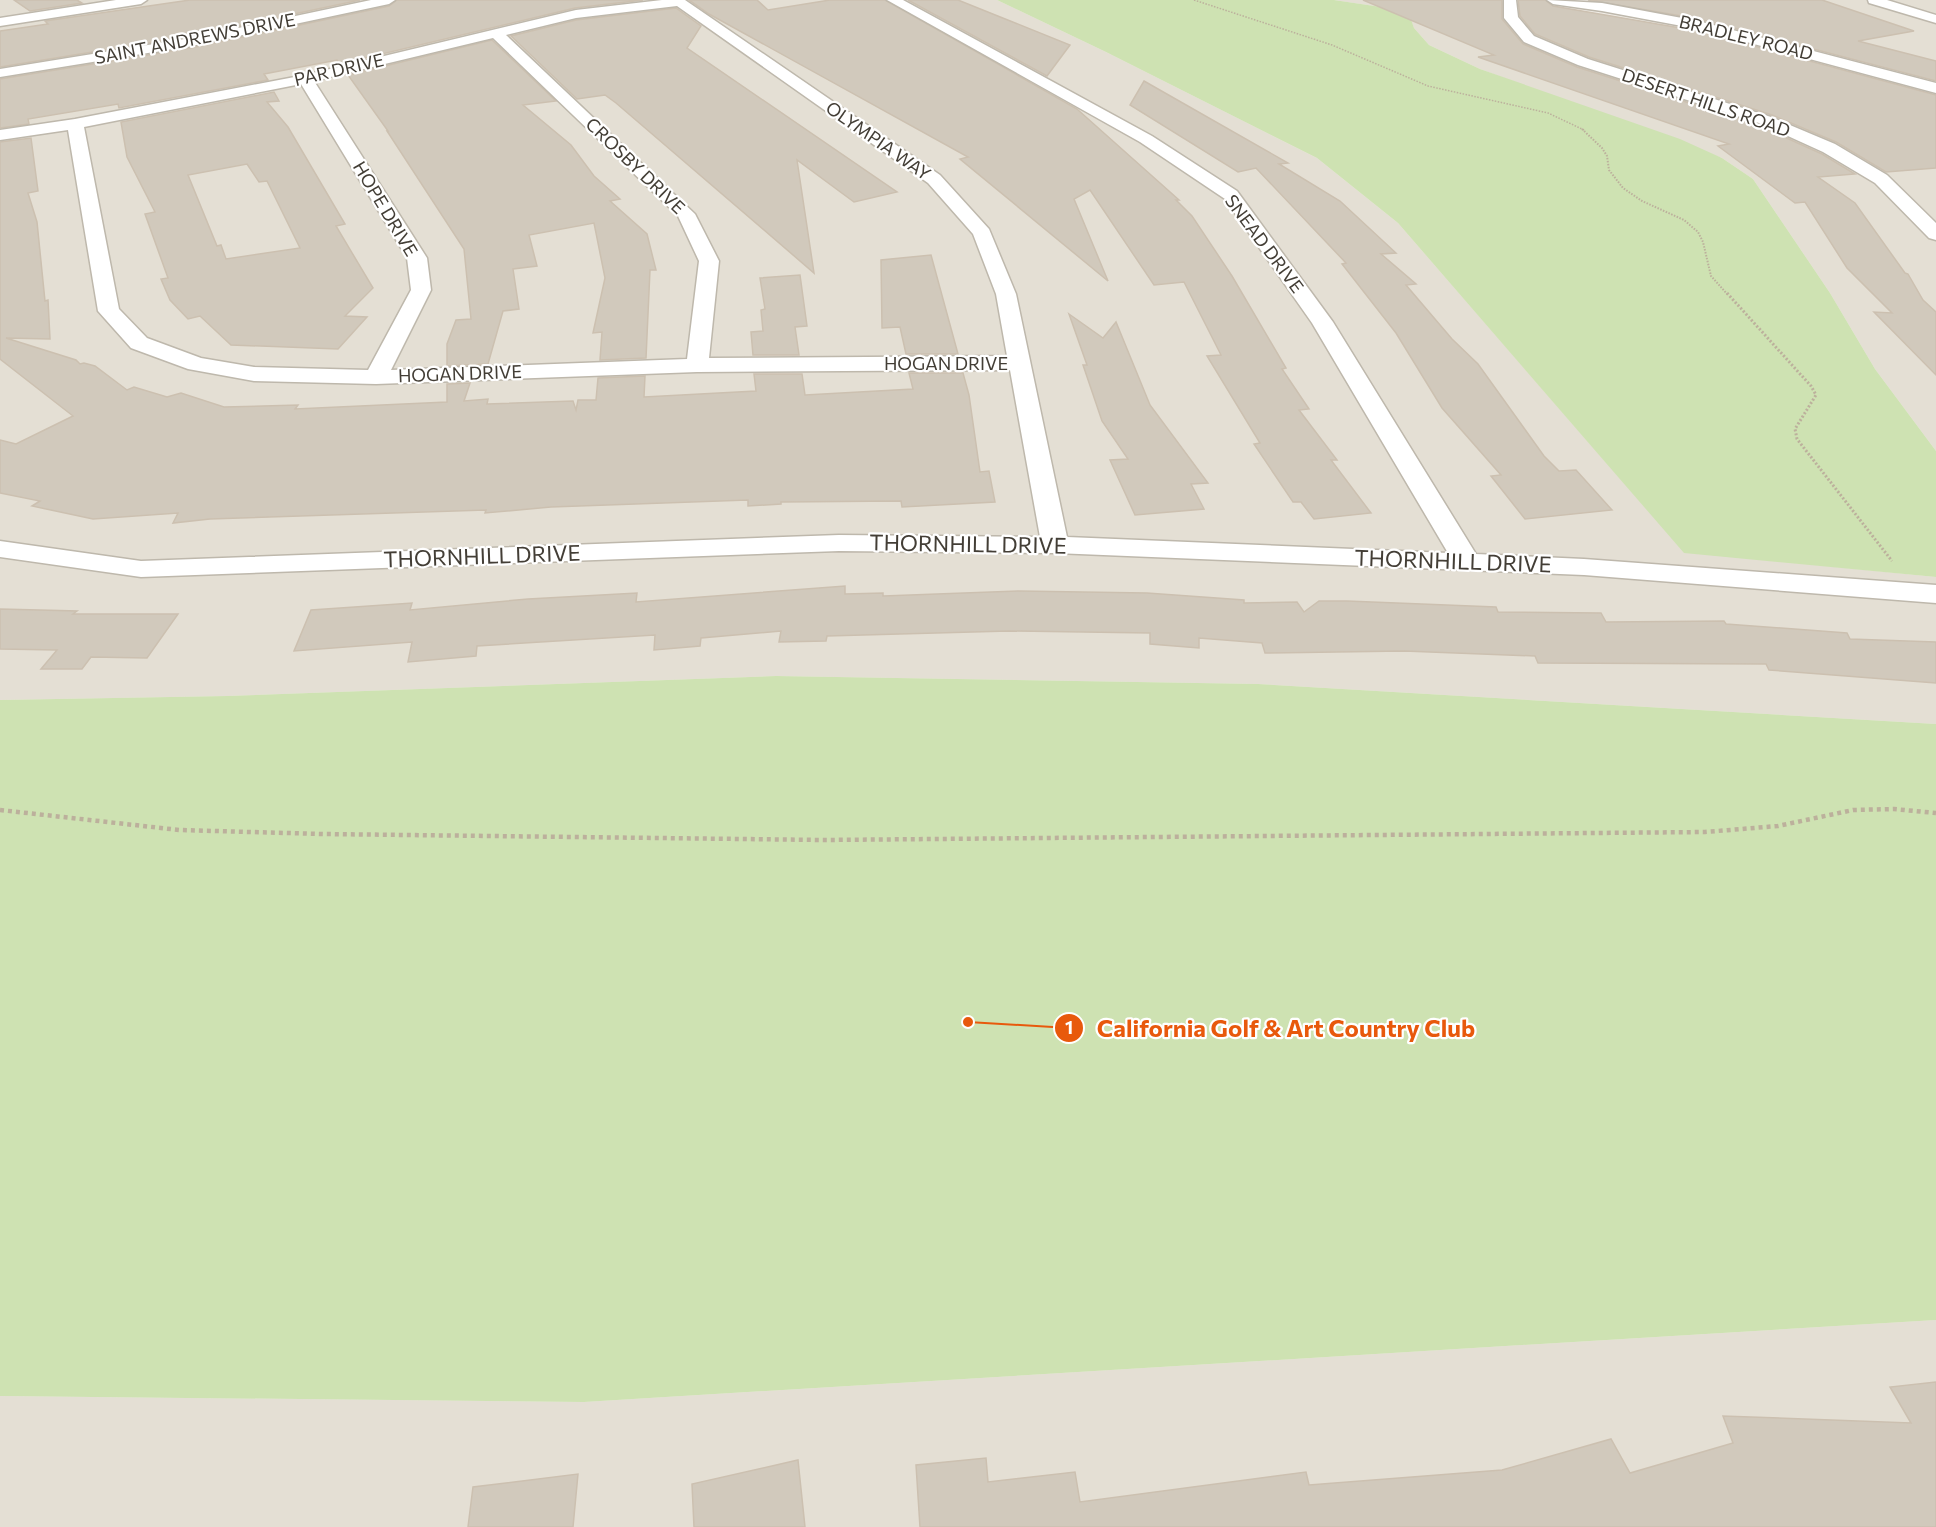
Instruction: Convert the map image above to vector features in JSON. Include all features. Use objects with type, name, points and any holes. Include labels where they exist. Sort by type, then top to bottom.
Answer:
[{"type":"street","points":[[0,22],[141,0]]},
{"type":"street","name":"SAINT ANDREWS DRIVE","points":[[0,73],[191,42],[389,0]]},
{"type":"street","name":"SNEAD DRIVE","points":[[893,0],[1146,139],[1231,195],[1322,322],[1467,562]]},
{"type":"street","name":"DESERT HILLS ROAD","points":[[1510,0],[1511,18],[1528,39],[1583,62],[1766,120],[1829,148],[1881,179],[1933,227]]},
{"type":"street","name":"BRADLEY ROAD","points":[[1553,0],[1639,12],[1694,23],[1936,88]]},
{"type":"street","points":[[1874,0],[1936,19]]},
{"type":"street","name":"PAR DRIVE","points":[[0,135],[75,124],[305,79],[576,14],[678,1]]},
{"type":"street","name":"OLYMPIA WAY","points":[[678,1],[934,179],[982,233],[1006,294],[1055,545]]},
{"type":"street","name":"CROSBY DRIVE","points":[[496,33],[686,214],[709,261],[697,365]]},
{"type":"street","name":"HOPE DRIVE","points":[[305,79],[417,258],[420,290],[376,377]]},
{"type":"street","name":"HOGAN DRIVE","points":[[75,124],[109,311],[139,343],[196,364],[254,374],[376,377],[697,365],[1019,363]]},
{"type":"street","name":"THORNHILL DRIVE","points":[[0,549],[141,569],[839,543],[1055,545],[1584,567],[1936,594]]},
{"type":"path","points":[[1194,0],[1332,45],[1428,87],[1532,108],[1565,119],[1588,134],[1603,150],[1613,178],[1622,188],[1635,198],[1692,225],[1700,234],[1705,245],[1707,266],[1711,276],[1811,386],[1816,394],[1795,429],[1797,439],[1893,563]]},
{"type":"path","points":[[0,810],[179,830],[825,840],[1705,832],[1790,824],[1826,814],[1863,808],[1901,808],[1936,813]]},
{"type":"shaded area","points":[[0,0],[997,0],[1317,158],[1398,223],[1684,552],[1936,577],[1936,724],[1258,684],[776,676],[227,696],[0,700]]},
{"type":"shaded area","points":[[1334,0],[1479,0],[1538,6],[1936,101],[1936,451],[1875,369],[1830,293],[1753,179],[1722,158],[1480,69],[1429,45],[1414,28],[1407,11]]},
{"type":"shaded area","points":[[1604,0],[1936,0],[1936,80],[1705,18]]},
{"type":"shaded area","points":[[1936,1320],[1936,1527],[0,1527],[0,1396],[584,1402]]},
{"type":"green space","points":[[997,0],[1334,0],[1408,11],[1414,28],[1429,45],[1480,69],[1680,139],[1722,158],[1753,179],[1830,293],[1875,369],[1936,451],[1936,577],[1684,553],[1398,223],[1317,158]]},
{"type":"green space","points":[[776,676],[1258,684],[1936,724],[1936,1320],[584,1402],[0,1396],[0,700],[227,696]]},
{"type":"building","points":[[14,0],[77,0],[82,3],[30,11]]},
{"type":"building","points":[[190,0],[360,0],[191,36],[0,67],[0,31],[48,24],[45,21]]},
{"type":"building","points":[[397,0],[643,0],[575,8],[340,64],[337,60],[264,74],[268,80],[119,108],[118,104],[28,119],[29,124],[0,128],[0,79],[191,48],[389,6]]},
{"type":"building","points":[[689,0],[757,0],[768,10],[830,0],[885,0],[1077,109],[1179,200],[1176,200],[1192,216],[1232,276],[1286,368],[1282,369],[1309,409],[1299,410],[1337,460],[1331,460],[1371,513],[1314,519],[1301,502],[1293,502],[1254,444],[1260,443],[1207,356],[1221,355],[1184,282],[1154,285],[1090,190],[1074,199],[1108,281],[960,159],[968,157],[709,14]]},
{"type":"building","points":[[908,0],[958,0],[1070,45],[1047,76]]},
{"type":"building","points":[[1363,0],[1502,0],[1502,19],[1523,44],[1577,67],[1758,125],[1822,154],[1855,174],[1818,177],[1855,203],[1905,273],[1908,274],[1923,300],[1936,312],[1936,375],[1874,312],[1892,313],[1847,268],[1805,202],[1795,203],[1718,146],[1729,144],[1478,57],[1494,55]]},
{"type":"building","points":[[1518,0],[1545,0],[1553,6],[1698,31],[1936,95],[1936,168],[1886,172],[1836,142],[1772,115],[1589,57],[1535,34],[1520,16]]},
{"type":"building","points":[[1588,0],[1822,0],[1914,31],[1858,41],[1936,61],[1936,81],[1699,19]]},
{"type":"building","points":[[676,8],[701,26],[687,48],[897,192],[854,202],[797,160],[814,273],[616,103],[605,95],[577,99],[511,36],[576,20]]},
{"type":"building","points":[[492,40],[556,101],[523,105],[571,145],[594,176],[620,199],[610,201],[647,234],[656,270],[650,270],[646,358],[600,360],[602,332],[593,333],[605,278],[594,223],[529,235],[537,266],[513,269],[519,309],[503,311],[488,364],[447,366],[447,344],[456,320],[471,319],[464,249],[388,131],[348,75]]},
{"type":"building","points":[[1144,81],[1288,163],[1279,164],[1340,201],[1396,253],[1381,254],[1416,284],[1406,285],[1452,339],[1478,364],[1544,456],[1559,471],[1576,470],[1612,510],[1525,519],[1491,476],[1501,475],[1442,408],[1396,333],[1342,264],[1346,263],[1256,168],[1238,172],[1130,105]]},
{"type":"building","points":[[274,92],[279,101],[267,102],[288,127],[345,224],[336,226],[373,288],[345,316],[367,317],[338,349],[231,345],[200,316],[188,319],[170,300],[161,279],[168,278],[145,214],[155,212],[127,157],[121,122]],"holes":[[[247,164],[259,182],[267,181],[300,248],[226,259],[221,245],[217,246],[188,175]]]},
{"type":"building","points":[[31,138],[38,191],[28,193],[37,222],[45,301],[48,300],[50,339],[6,338],[76,360],[80,364],[95,366],[127,390],[134,387],[167,397],[181,393],[224,407],[298,405],[295,409],[447,402],[447,384],[470,383],[464,401],[488,399],[487,404],[573,401],[576,410],[578,400],[596,400],[598,378],[645,376],[644,397],[756,391],[754,374],[802,374],[805,395],[913,389],[909,373],[963,373],[969,395],[980,472],[989,471],[995,502],[902,507],[901,501],[781,502],[781,504],[748,506],[748,500],[551,507],[485,513],[486,510],[210,519],[173,523],[178,513],[93,519],[32,506],[40,501],[0,493],[0,440],[16,444],[73,416],[0,359],[0,142]]},
{"type":"building","points":[[931,255],[958,354],[906,354],[900,327],[882,328],[881,260]]},
{"type":"building","points":[[800,275],[807,326],[795,327],[799,355],[753,355],[751,332],[763,331],[761,310],[765,309],[760,278]]},
{"type":"building","points":[[1069,314],[1103,338],[1116,322],[1150,405],[1208,483],[1191,484],[1204,509],[1135,515],[1110,460],[1128,459],[1102,421],[1083,365],[1087,365]]},
{"type":"building","points":[[845,586],[845,594],[883,593],[883,596],[1019,591],[1147,593],[1244,600],[1244,603],[1297,602],[1304,612],[1319,601],[1347,601],[1496,607],[1498,612],[1601,613],[1606,622],[1724,621],[1726,624],[1847,633],[1850,639],[1936,642],[1936,683],[1769,670],[1766,664],[1538,663],[1535,656],[1404,651],[1265,653],[1262,643],[1199,638],[1199,648],[1150,644],[1150,633],[1009,631],[827,636],[826,641],[779,642],[781,631],[701,638],[700,646],[654,650],[655,635],[477,646],[476,656],[408,662],[412,642],[294,651],[311,610],[412,603],[410,610],[528,599],[637,593],[636,602]]},
{"type":"building","points":[[0,609],[77,611],[73,614],[178,614],[147,658],[91,657],[82,669],[41,669],[57,650],[0,649]]},
{"type":"building","points":[[1936,1382],[1936,1527],[920,1527],[916,1465],[986,1458],[988,1482],[1075,1472],[1080,1502],[1306,1472],[1309,1485],[1502,1470],[1611,1439],[1630,1473],[1733,1443],[1723,1416],[1911,1423],[1890,1387]]},
{"type":"building","points":[[798,1460],[805,1527],[694,1527],[692,1484]]},
{"type":"building","points":[[578,1474],[573,1527],[468,1527],[473,1487]]},
{"type":"place","name":"California Golf & Art Country Club","points":[[968,1022]]}]
